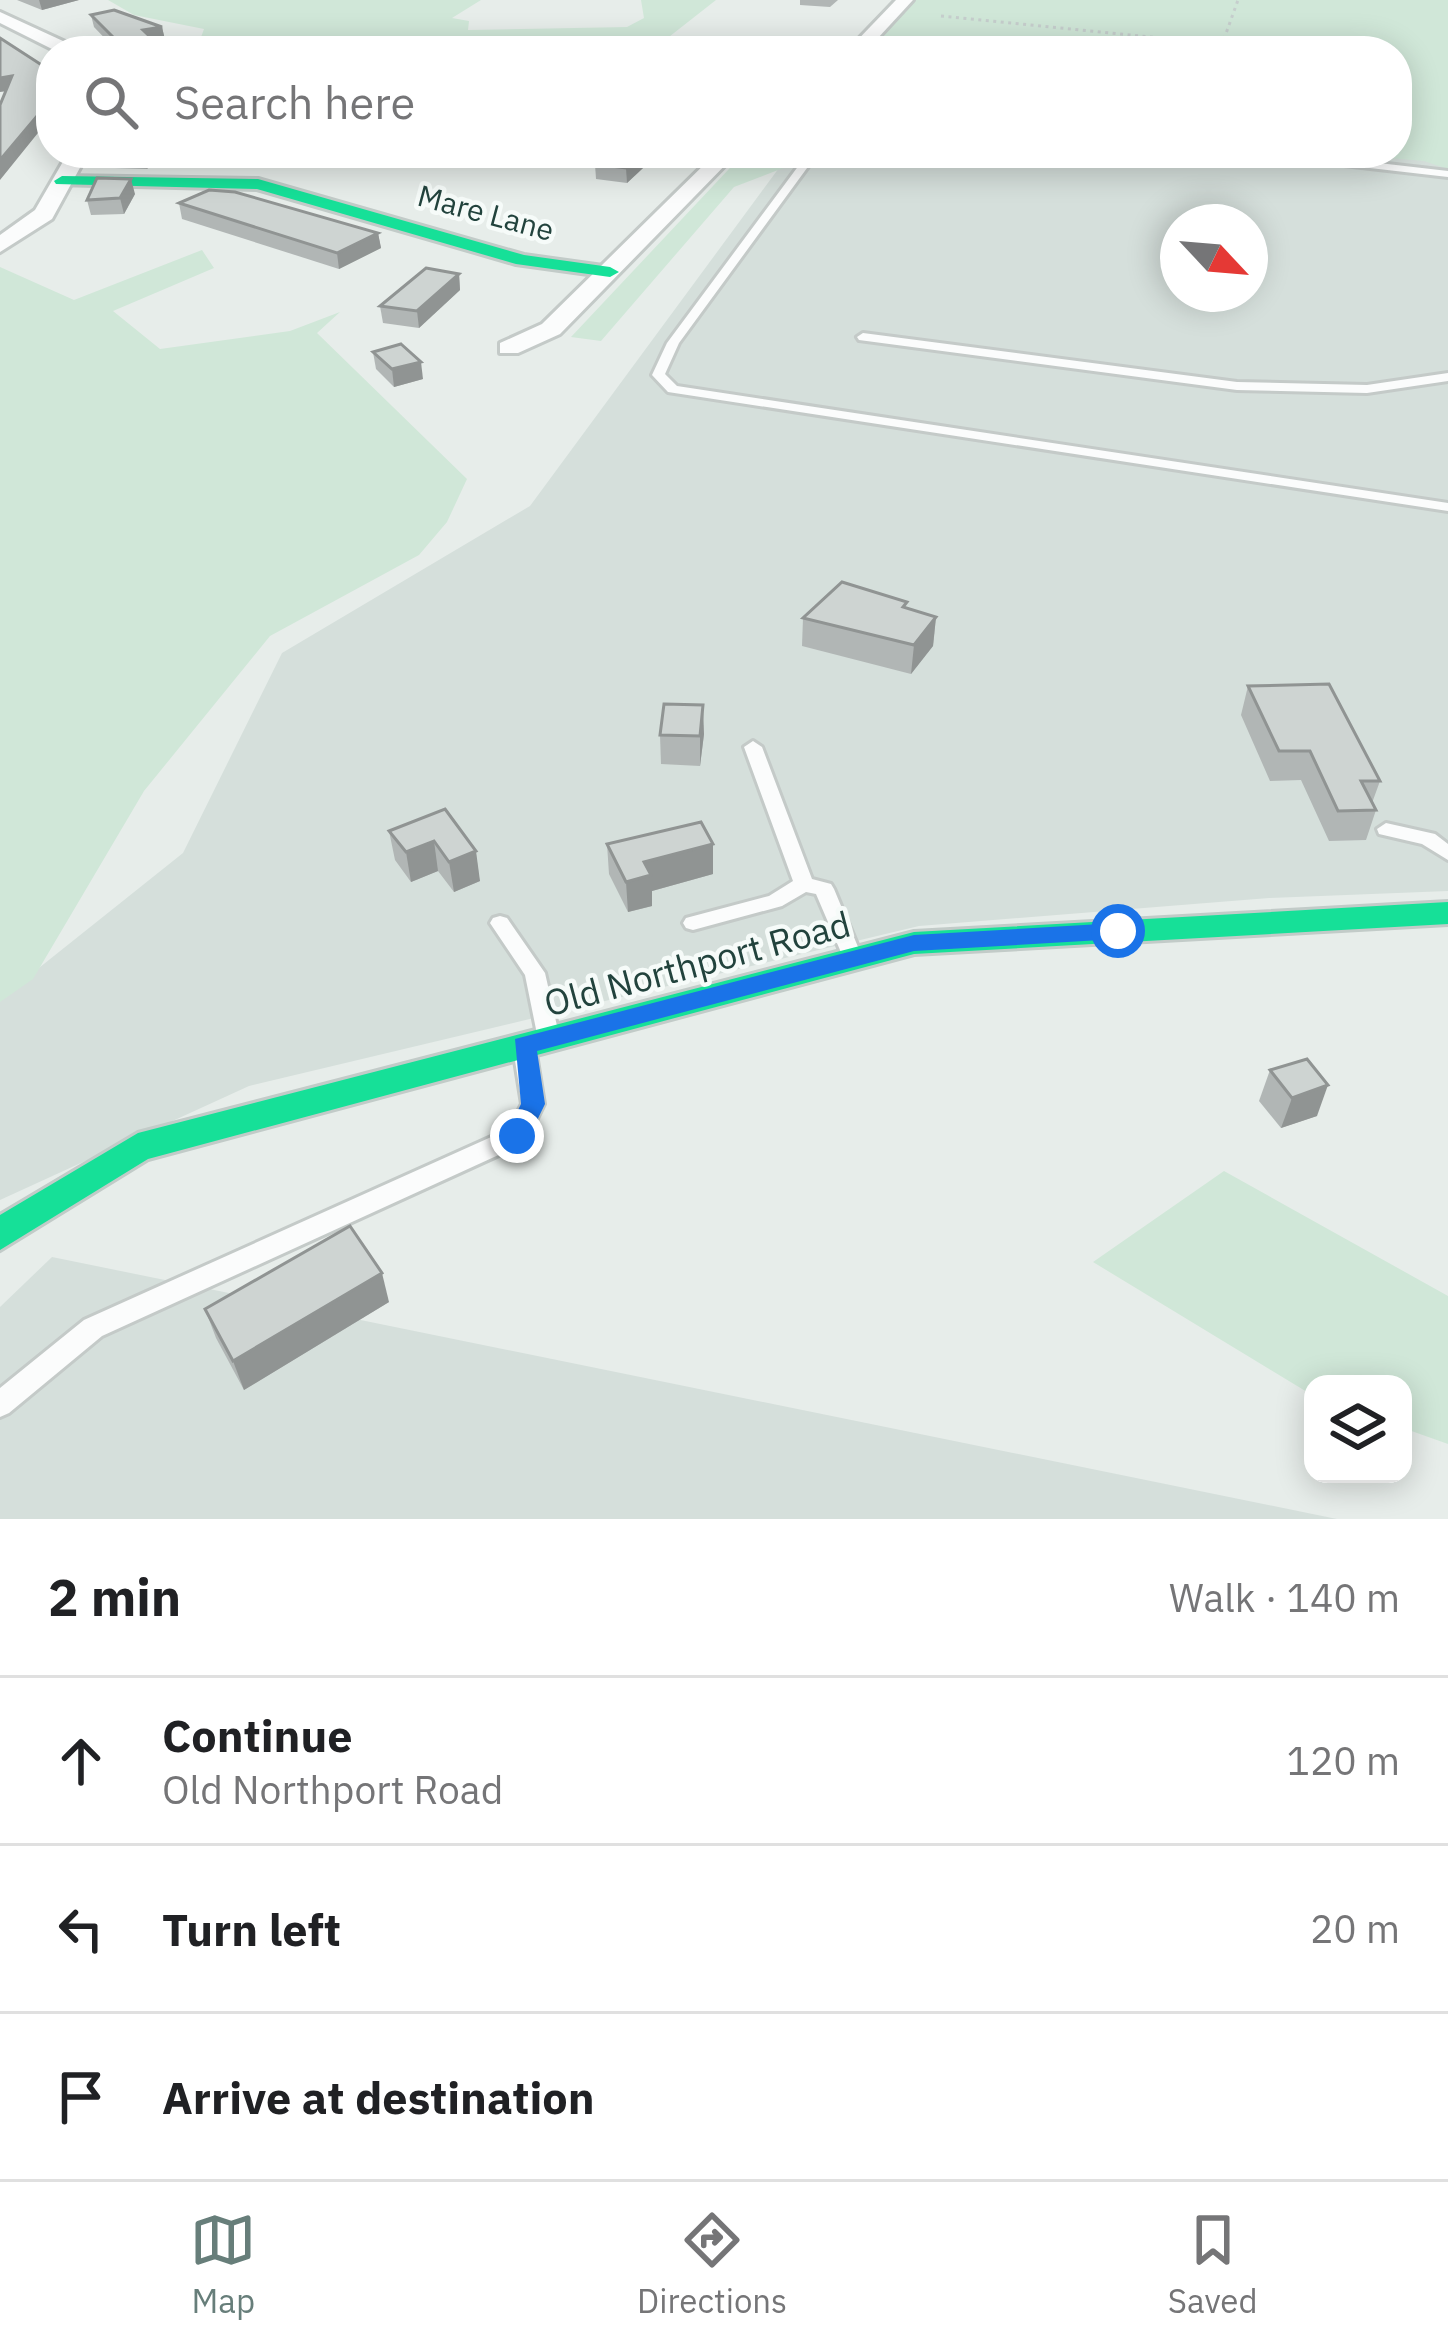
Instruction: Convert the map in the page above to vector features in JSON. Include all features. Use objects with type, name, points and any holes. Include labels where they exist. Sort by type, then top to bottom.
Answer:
[{"type":"main road","name":"Mare Lane","points":[[62,182],[258,184],[522,260],[610,272]]},
{"type":"main road","name":"Old Northport Road","points":[[0,1234],[138,1147],[914,943],[1448,914]]},
{"type":"street","points":[[870,36],[905,0]]},
{"type":"street","points":[[0,17],[39,36]]},
{"type":"street","points":[[0,245],[44,214],[70,168]]},
{"type":"street","points":[[509,348],[551,329],[712,168]]},
{"type":"lane","points":[[802,168],[673,343],[658,375],[673,389],[1448,508]]},
{"type":"lane","points":[[1396,168],[1448,174]]},
{"type":"lane","points":[[863,338],[1276,388],[1366,389],[1448,377]]},
{"type":"lane","points":[[753,747],[804,884]]},
{"type":"lane","points":[[1386,829],[1428,839],[1448,853]]},
{"type":"lane","points":[[693,922],[775,901],[804,884],[824,889],[853,959]]},
{"type":"lane","points":[[0,1404],[93,1328],[517,1136],[533,1104],[536,973],[500,923]]},
{"type":"path","points":[[1225,36],[1238,0]]},
{"type":"path","points":[[941,16],[1140,36]]},
{"type":"shaded area","points":[[1412,159],[1448,163],[1448,891],[1269,898],[919,926],[249,1086],[0,1200],[0,999],[183,853],[282,653],[530,506],[779,168],[1412,168]]},
{"type":"shaded area","points":[[52,1257],[1337,1519],[0,1519],[0,1307]]},
{"type":"green space","points":[[108,0],[481,0],[452,18],[469,21],[468,30],[627,27],[644,18],[641,0],[716,0],[670,36],[201,36],[204,29],[134,15]]},
{"type":"green space","points":[[913,0],[1448,0],[1448,169],[1412,160],[1412,36],[883,36]]},
{"type":"green space","points":[[730,168],[783,168],[734,187],[601,341],[571,337]]},
{"type":"green space","points":[[202,250],[214,268],[113,311],[160,349],[290,331],[340,312],[317,333],[467,479],[447,522],[419,555],[270,636],[144,791],[33,979],[0,1002],[0,267],[74,300]]},
{"type":"green space","points":[[1224,1171],[1448,1296],[1448,1444],[1412,1431],[1412,1375],[1304,1375],[1304,1390],[1093,1262]]},
{"type":"building","points":[[114,10],[162,27],[143,30],[149,36],[112,36],[91,15]]},
{"type":"building","points":[[0,38],[36,61],[36,117],[0,160],[0,105],[12,76],[0,78]]},
{"type":"building","points":[[97,178],[131,179],[120,198],[87,200]]},
{"type":"building","points":[[209,190],[235,192],[378,233],[337,253],[179,203]]},
{"type":"building","points":[[426,268],[459,274],[417,311],[380,306]]},
{"type":"building","points":[[401,344],[421,362],[392,369],[373,352]]},
{"type":"building","points":[[842,582],[907,602],[903,607],[936,617],[914,645],[803,618]]},
{"type":"building","points":[[1329,684],[1380,781],[1361,781],[1376,810],[1338,811],[1310,751],[1279,751],[1248,686]]},
{"type":"building","points":[[664,704],[703,705],[700,736],[660,735]]},
{"type":"building","points":[[445,809],[476,851],[449,862],[434,841],[406,852],[389,831]]},
{"type":"building","points":[[701,822],[713,844],[644,862],[651,875],[626,882],[607,844]]},
{"type":"building","points":[[1307,1059],[1328,1085],[1292,1098],[1270,1070]]},
{"type":"building","points":[[350,1226],[382,1273],[233,1361],[205,1309]]},
{"type":"traffic: fast","points":[[62,181],[258,184],[522,260],[610,272]]},
{"type":"traffic: fast","points":[[0,1234],[138,1147],[914,943],[1448,913]]},
{"type":"route","points":[[517,1136],[529,1122],[533,1104],[524,1046],[914,943],[1118,931]]}]
